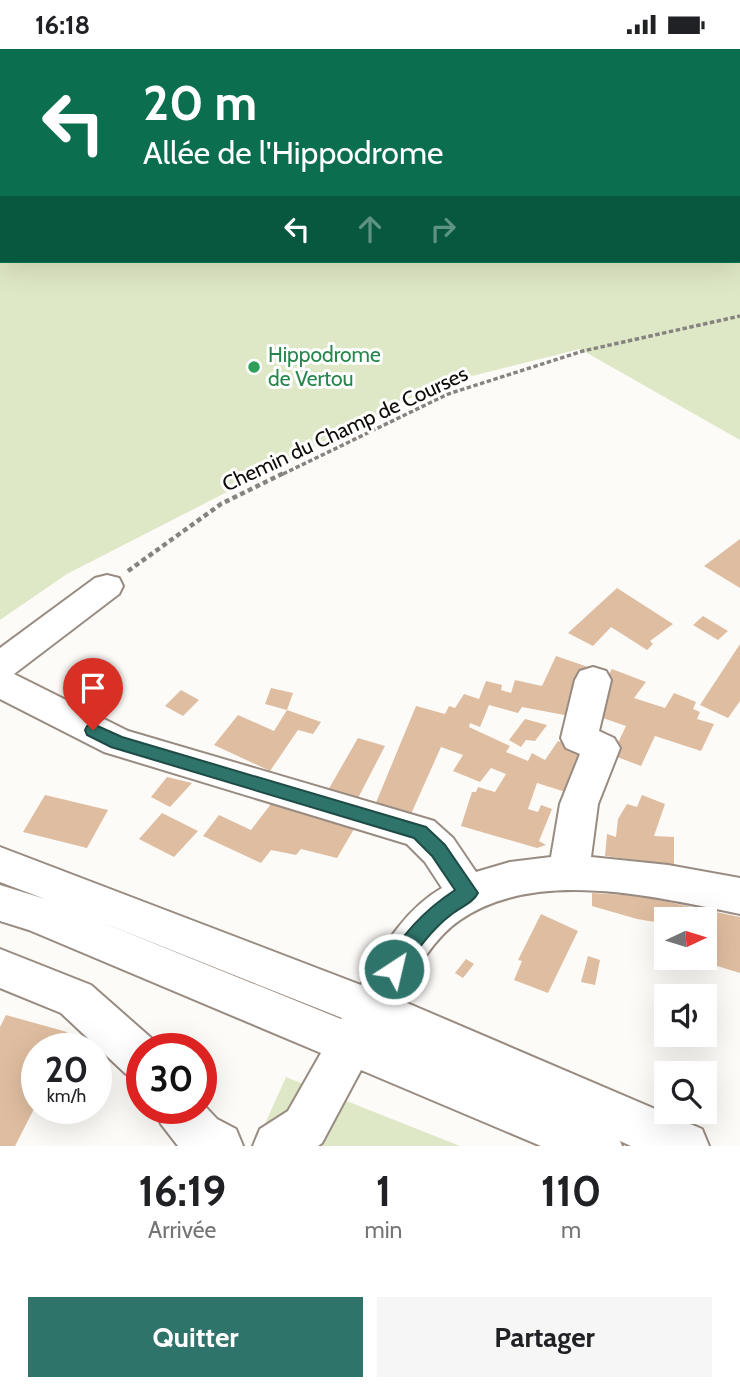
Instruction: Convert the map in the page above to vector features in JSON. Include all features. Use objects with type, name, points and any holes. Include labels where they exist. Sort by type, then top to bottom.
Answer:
[{"type":"street","points":[[0,666],[107,586]]},
{"type":"street","points":[[569,872],[579,804],[601,748],[579,738],[593,680]]},
{"type":"street","points":[[0,683],[117,742],[420,832],[439,850],[468,893]]},
{"type":"street","points":[[0,864],[361,1026],[598,1146]]},
{"type":"street","points":[[277,1146],[305,1127],[403,952],[443,909],[468,893],[524,876],[569,872],[668,882],[740,895]]},
{"type":"street","points":[[0,904],[361,1026],[685,1146]]},
{"type":"street","points":[[0,968],[76,999],[126,1044]]},
{"type":"street","points":[[190,1124],[210,1143],[219,1146]]},
{"type":"path","name":"Chemin du Champ de Courses","points":[[107,586],[221,503],[448,394],[583,351],[740,316]]},
{"type":"green space","name":"Hippodrome de Vertou","points":[[0,263],[740,263],[740,440],[580,349],[436,385],[67,574],[0,620]]},
{"type":"green space","points":[[286,1077],[460,1146],[255,1146]]},
{"type":"building","points":[[740,539],[740,588],[704,566]]},
{"type":"building","points":[[617,588],[673,624],[650,641],[653,644],[647,650],[611,627],[593,646],[568,633]]},
{"type":"building","points":[[703,616],[728,631],[718,640],[693,625]]},
{"type":"building","points":[[740,644],[740,701],[728,718],[700,705]]},
{"type":"building","points":[[556,656],[591,668],[575,717],[522,707],[518,713],[489,705],[480,727],[470,723],[469,727],[510,746],[506,752],[528,761],[532,753],[545,760],[558,741],[591,754],[572,794],[537,783],[528,809],[538,812],[541,805],[552,809],[539,841],[546,845],[537,848],[461,826],[472,792],[476,792],[478,787],[495,792],[506,774],[491,768],[480,782],[453,771],[463,755],[441,747],[411,814],[375,805],[416,706],[445,714],[449,706],[455,708],[464,694],[479,699],[486,681],[502,685],[501,690],[511,693],[515,680],[542,686]]},
{"type":"building","points":[[612,669],[646,682],[634,698],[665,708],[674,693],[696,702],[693,709],[700,712],[697,719],[714,724],[701,751],[655,736],[641,766],[612,755],[626,726],[600,717],[605,680]]},
{"type":"building","points":[[271,688],[293,693],[287,710],[265,704]]},
{"type":"building","points":[[181,690],[199,700],[183,716],[165,706]]},
{"type":"building","points":[[287,710],[321,722],[313,734],[298,730],[270,771],[214,745],[238,715],[274,731]]},
{"type":"building","points":[[525,719],[547,725],[535,741],[526,740],[521,747],[509,740]]},
{"type":"building","points":[[358,738],[385,746],[357,800],[327,792]]},
{"type":"building","points":[[167,777],[192,783],[170,807],[151,797]]},
{"type":"building","points":[[45,795],[108,810],[87,848],[23,832]]},
{"type":"building","points":[[642,795],[665,804],[654,836],[674,837],[674,865],[605,856],[607,834],[616,837],[618,819],[627,804],[637,807]]},
{"type":"building","points":[[274,800],[357,824],[337,858],[301,849],[296,855],[271,850],[261,863],[203,836],[219,815],[251,830]]},
{"type":"building","points":[[162,813],[198,831],[174,857],[139,839]]},
{"type":"building","points":[[592,893],[639,896],[692,907],[654,907],[654,922],[592,906]]},
{"type":"building","points":[[718,912],[740,917],[740,973],[718,966]]},
{"type":"building","points":[[541,914],[578,931],[548,993],[514,980],[522,961],[518,960]]},
{"type":"building","points":[[588,956],[600,960],[595,985],[581,982]]},
{"type":"building","points":[[466,959],[474,964],[463,978],[455,973]]},
{"type":"building","points":[[6,1015],[67,1032],[21,1033],[21,1124],[26,1124],[15,1146],[0,1146],[0,1027]]},
{"type":"place","name":"Hippodrome de Vertou","points":[[254,367]]},
{"type":"route","points":[[93,730],[117,742],[420,832],[439,850],[468,893],[443,909],[403,952],[394,969]]}]
